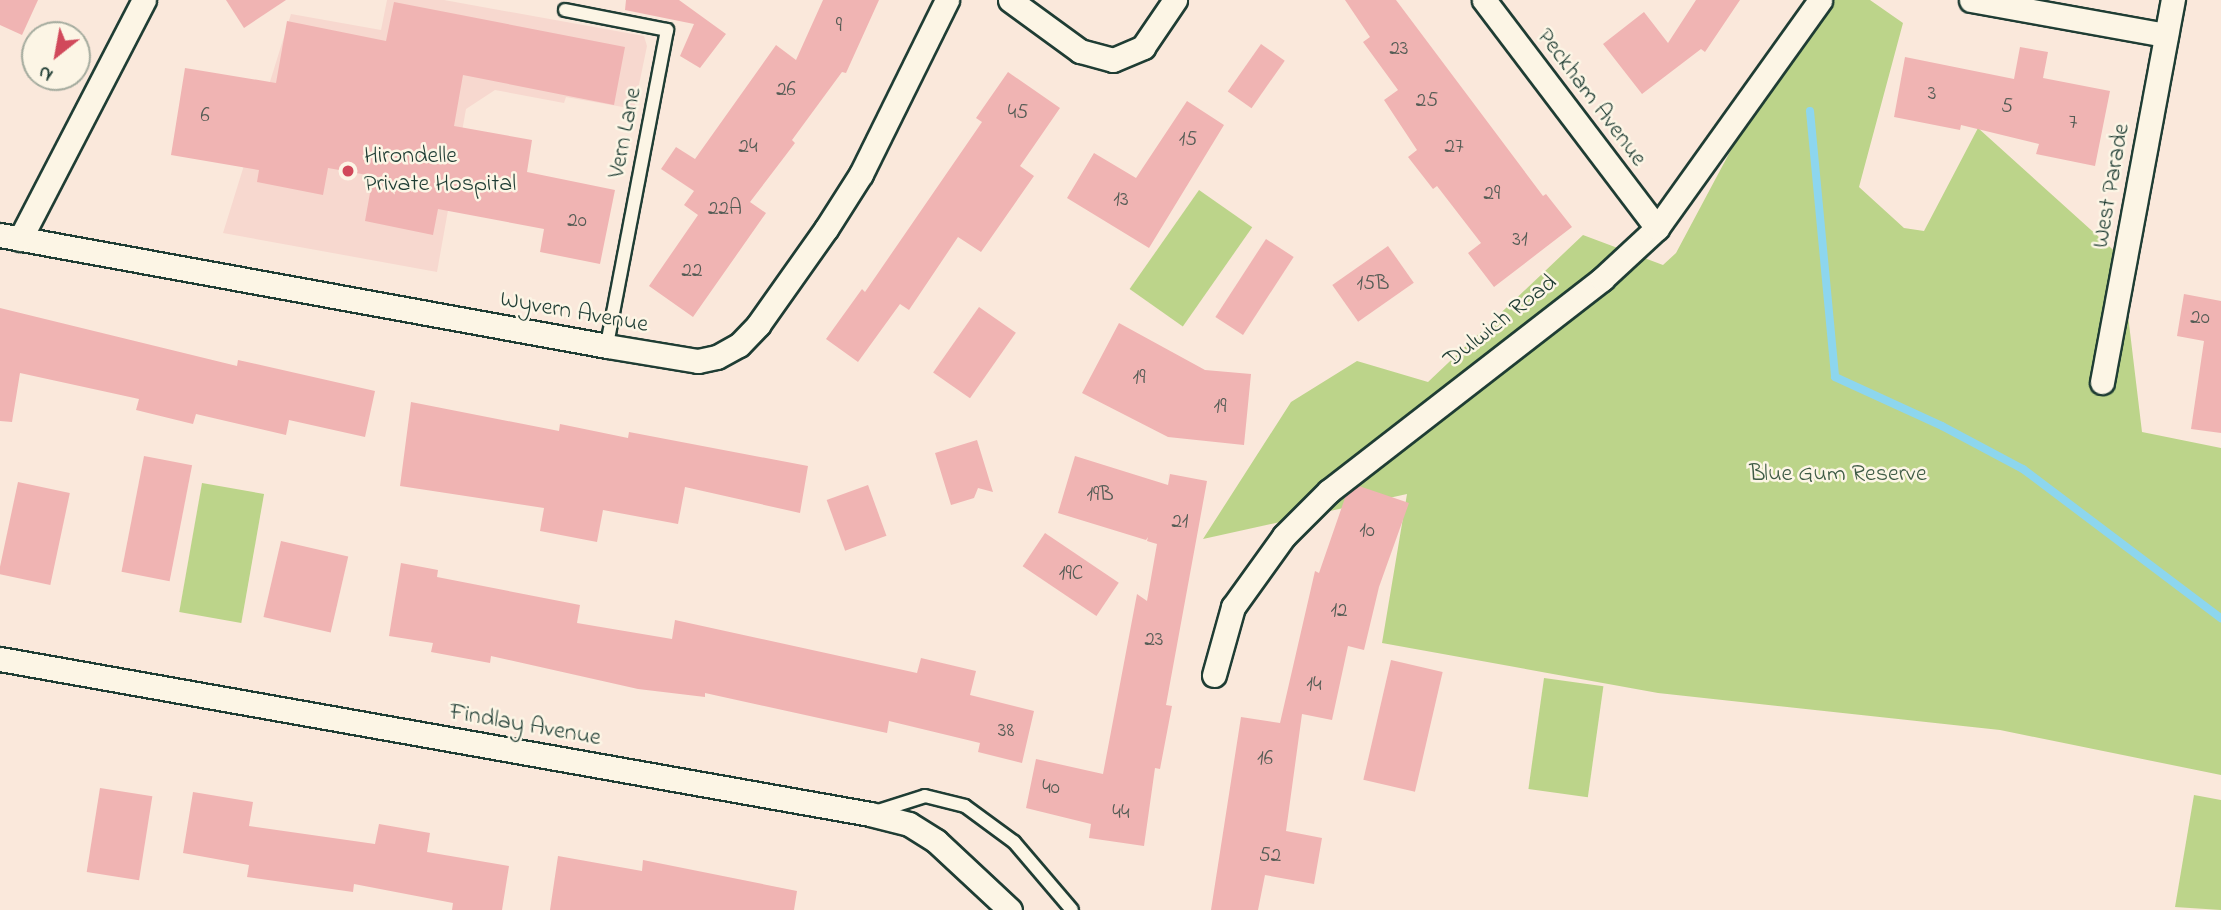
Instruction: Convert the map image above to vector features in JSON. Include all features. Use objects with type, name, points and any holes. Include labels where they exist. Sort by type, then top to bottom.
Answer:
[{"type":"street","points":[[10,237],[144,0]]},
{"type":"street","name":"Wyvern Avenue","points":[[10,237],[698,361],[739,345],[861,174],[947,0]]},
{"type":"street","points":[[1010,0],[1080,51],[1112,60],[1143,47],[1175,0]]},
{"type":"street","name":"Peckham Avenue","points":[[1484,0],[1657,228]]},
{"type":"street","name":"Dulwich Road","points":[[1214,675],[1233,607],[1284,536],[1329,491],[1602,279],[1657,228],[1820,0]]},
{"type":"street","points":[[1971,0],[2166,34]]},
{"type":"street","name":"West Parade","points":[[2102,382],[2173,0]]},
{"type":"street","name":"Findlay Avenue","points":[[0,659],[870,814],[909,824],[936,841],[1010,910]]},
{"type":"lane","name":"Vern Lane","points":[[565,10],[667,30],[607,346]]},
{"type":"lane","points":[[870,814],[925,796],[965,806],[1014,842],[1072,910]]},
{"type":"shaded area","name":"Hirondelle Private Hospital","points":[[387,0],[444,0],[644,36],[647,46],[634,109],[566,97],[564,103],[495,90],[466,109],[437,272],[223,233],[291,14],[381,30]]},
{"type":"green space","name":"Blue Gum Reserve","points":[[1811,0],[1870,0],[1903,23],[1859,187],[1904,228],[1924,231],[1978,128],[2121,257],[2142,432],[2221,448],[2221,775],[2000,730],[1658,693],[1382,643],[1407,494],[1203,539],[1291,402],[1357,361],[1428,382],[1583,235],[1663,265],[1676,253]]},
{"type":"green space","points":[[1199,190],[1252,227],[1183,326],[1130,289]]},
{"type":"green space","points":[[202,483],[264,494],[241,623],[179,612]]},
{"type":"green space","points":[[1544,678],[1603,686],[1588,797],[1528,789]]},
{"type":"green space","points":[[2194,795],[2221,800],[2221,910],[2175,907]]},
{"type":"building","points":[[0,0],[38,0],[28,21],[21,21],[21,35],[0,25]]},
{"type":"building","points":[[226,0],[286,0],[244,28]]},
{"type":"building","points":[[626,0],[679,0],[726,34],[700,68],[680,56],[694,24],[625,10]]},
{"type":"building","points":[[823,0],[879,0],[846,73],[842,72],[792,140],[795,143],[750,202],[766,213],[693,317],[649,286],[698,215],[684,205],[694,191],[661,169],[676,147],[695,159],[776,45],[796,60]]},
{"type":"building","points":[[1345,0],[1396,0],[1543,196],[1546,194],[1572,227],[1494,287],[1468,253],[1481,243],[1437,186],[1433,189],[1408,157],[1417,150],[1384,100],[1398,90],[1363,42],[1370,37]]},
{"type":"building","points":[[1696,0],[1740,0],[1705,52],[1701,49],[1642,94],[1603,44],[1644,12],[1668,43]]},
{"type":"building","name":"Hirondelle Private Hospital","points":[[394,2],[625,47],[614,105],[463,75],[454,126],[532,140],[527,172],[615,190],[600,264],[540,252],[544,229],[438,209],[433,235],[365,221],[373,176],[328,168],[323,195],[257,182],[259,170],[171,155],[185,68],[276,83],[287,21],[386,41]]},
{"type":"building","points":[[1261,44],[1285,61],[1251,108],[1228,92]]},
{"type":"building","points":[[2020,47],[2048,52],[2043,78],[2110,91],[2095,166],[2036,154],[2039,144],[1961,125],[1960,130],[1894,117],[1905,57],[2014,79]]},
{"type":"building","points":[[1008,72],[1060,108],[1020,166],[1034,176],[981,252],[958,237],[909,310],[900,304],[858,362],[826,339],[862,289],[865,292],[982,122],[976,118]]},
{"type":"building","points":[[1187,101],[1224,125],[1149,248],[1067,198],[1094,153],[1136,178]]},
{"type":"building","points":[[1266,239],[1294,257],[1243,335],[1215,317]]},
{"type":"building","points":[[1388,246],[1414,283],[1358,322],[1332,285]]},
{"type":"building","points":[[2184,294],[2221,301],[2221,433],[2191,429],[2204,341],[2177,336]]},
{"type":"building","points":[[979,307],[1016,333],[970,398],[933,373]]},
{"type":"building","points":[[0,308],[237,366],[238,360],[375,391],[365,437],[289,420],[286,435],[196,414],[193,424],[136,410],[139,399],[20,373],[12,422],[0,421]]},
{"type":"building","points":[[1119,323],[1205,370],[1251,374],[1244,445],[1168,437],[1082,393]]},
{"type":"building","points":[[411,402],[559,431],[560,424],[628,438],[629,432],[808,466],[800,513],[685,487],[678,524],[603,510],[597,542],[540,531],[544,508],[400,486]]},
{"type":"building","points":[[977,440],[993,492],[978,488],[974,498],[951,505],[935,453]]},
{"type":"building","points":[[144,456],[192,465],[170,581],[121,572]]},
{"type":"building","points":[[1075,456],[1168,485],[1170,474],[1207,481],[1166,705],[1172,706],[1160,769],[1155,768],[1144,846],[1089,838],[1091,824],[1026,808],[1036,759],[1103,774],[1137,594],[1147,601],[1157,544],[1147,541],[1148,537],[1146,540],[1058,513]]},
{"type":"building","points":[[18,482],[70,493],[50,585],[0,574]]},
{"type":"building","points":[[868,485],[886,536],[845,551],[827,500]]},
{"type":"building","points":[[1359,486],[1409,503],[1379,587],[1364,650],[1348,646],[1332,720],[1302,714],[1286,831],[1322,838],[1314,884],[1265,875],[1258,910],[1211,910],[1241,717],[1280,723],[1315,571],[1319,573],[1346,495]]},
{"type":"building","points":[[1045,533],[1119,583],[1096,616],[1023,566]]},
{"type":"building","points":[[281,541],[348,557],[331,633],[263,617]]},
{"type":"building","points":[[401,563],[438,570],[437,577],[580,605],[577,623],[672,639],[675,620],[917,673],[921,658],[976,671],[970,695],[1034,711],[1022,763],[978,752],[980,743],[889,721],[887,733],[705,693],[705,697],[638,689],[491,656],[490,663],[431,652],[433,643],[389,636]]},
{"type":"building","points":[[1391,660],[1443,672],[1415,792],[1363,780]]},
{"type":"building","points":[[100,788],[152,796],[139,880],[87,872]]},
{"type":"building","points":[[193,792],[253,802],[249,826],[375,844],[379,824],[430,833],[427,852],[509,866],[502,910],[452,910],[453,903],[354,884],[353,892],[247,877],[249,865],[183,853]]},
{"type":"building","points":[[558,856],[642,871],[643,860],[797,891],[794,910],[550,910]]},
{"type":"waterway","points":[[1810,111],[1835,377],[1942,426],[2023,469],[2221,618]]},
{"type":"place","name":"Hirondelle Private Hospital","points":[[348,171]]}]
